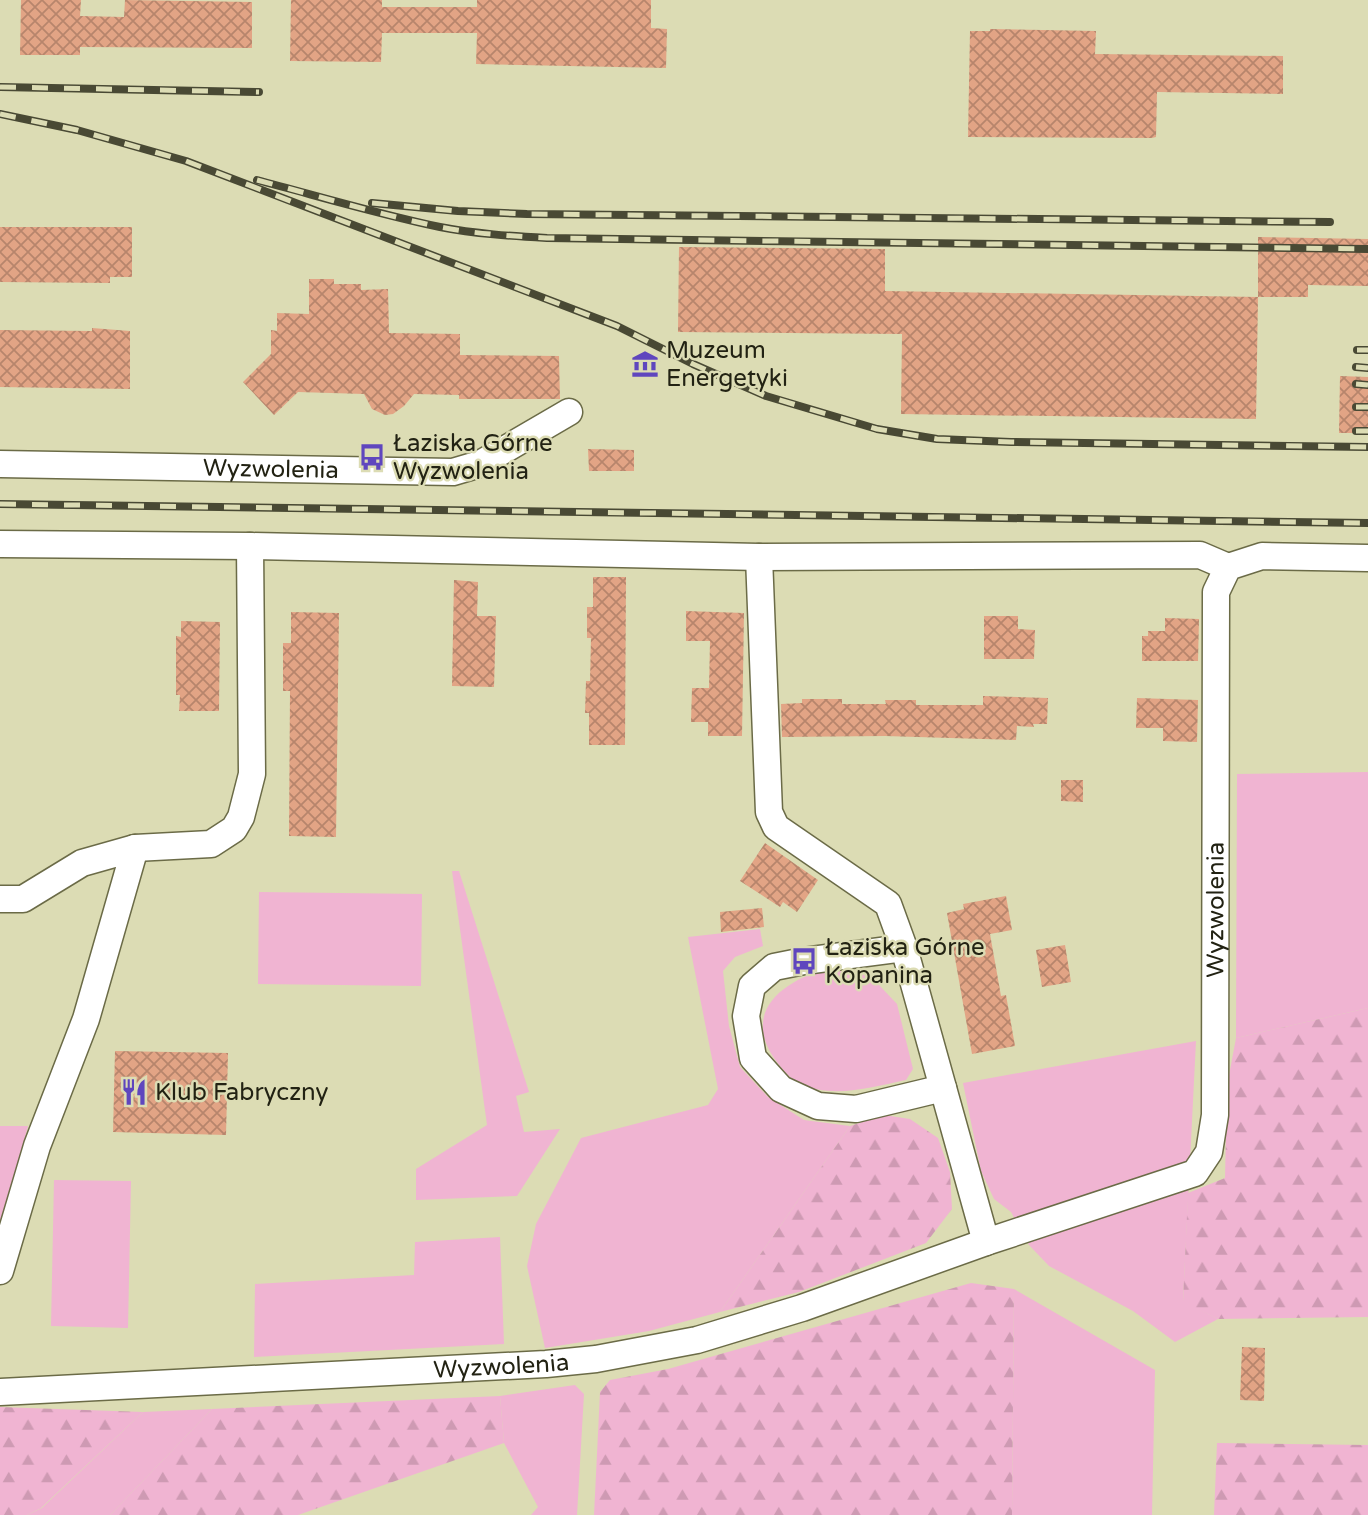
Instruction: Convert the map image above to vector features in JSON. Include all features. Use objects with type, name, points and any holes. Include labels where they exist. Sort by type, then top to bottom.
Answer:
[{"type":"street","name":"Wyzwolenia","points":[[0,464],[453,472],[480,464],[569,412]]},
{"type":"street","points":[[0,544],[250,546],[760,557],[1200,555],[1228,567],[1262,556],[1368,558]]},
{"type":"street","points":[[0,900],[23,899],[82,863],[135,848],[211,844],[234,829],[241,817],[252,774],[250,546]]},
{"type":"street","points":[[760,557],[769,812],[776,827],[888,904],[904,948],[986,1242]]},
{"type":"street","name":"Wyzwolenia","points":[[0,1392],[546,1364],[597,1359],[697,1340],[802,1308],[986,1242],[1195,1173],[1209,1152],[1215,1101],[1216,592],[1228,567]]},
{"type":"street","points":[[0,1271],[37,1146],[86,1019],[135,848]]},
{"type":"street","points":[[904,948],[774,967],[751,986],[746,1016],[753,1058],[781,1089],[818,1106],[856,1109],[943,1088]]},
{"type":"green space","points":[[1368,772],[1368,1008],[1236,1038],[1237,774]]},
{"type":"green space","points":[[452,871],[459,871],[529,1092],[516,1096],[524,1132],[560,1129],[517,1196],[416,1200],[416,1169],[487,1125]]},
{"type":"green space","points":[[259,892],[422,894],[421,986],[258,984]]},
{"type":"green space","points":[[760,929],[763,946],[735,957],[723,971],[729,1026],[740,1067],[768,1097],[804,1120],[850,1126],[720,1312],[649,1331],[545,1348],[527,1266],[536,1224],[581,1138],[708,1105],[718,1089],[688,937]]},
{"type":"green space","points":[[830,968],[858,971],[879,985],[897,1004],[913,1069],[906,1080],[853,1090],[826,1091],[796,1082],[774,1058],[765,1041],[763,1025],[766,1011],[773,999],[798,980]]},
{"type":"green space","points":[[1368,1008],[1368,1317],[1218,1319],[1183,1302],[1188,1193],[1225,1178],[1227,1086],[1236,1038]]},
{"type":"green space","points":[[1196,1041],[1183,1301],[1218,1319],[1175,1342],[1133,1311],[1049,1266],[1029,1245],[1011,1212],[994,1199],[981,1171],[963,1083]]},
{"type":"green space","points":[[884,1115],[910,1119],[938,1138],[950,1172],[952,1209],[926,1243],[799,1292],[720,1312],[850,1126]]},
{"type":"green space","points":[[0,1126],[28,1126],[0,1230]]},
{"type":"green space","points":[[54,1180],[131,1181],[128,1328],[51,1326]]},
{"type":"green space","points":[[500,1237],[504,1344],[254,1357],[255,1284],[414,1275],[415,1242]]},
{"type":"green space","points":[[971,1283],[1014,1289],[1012,1515],[594,1515],[600,1392],[610,1380],[668,1369]]},
{"type":"green space","points":[[1014,1289],[1155,1370],[1152,1515],[1012,1515]]},
{"type":"green space","points":[[575,1385],[584,1394],[577,1515],[531,1515],[538,1507],[504,1443],[500,1396]]},
{"type":"green space","points":[[500,1396],[504,1443],[298,1515],[110,1515],[212,1409]]},
{"type":"green space","points":[[0,1407],[143,1412],[41,1508],[27,1515],[0,1515]]},
{"type":"green space","points":[[212,1409],[110,1515],[27,1515],[42,1508],[143,1412]]},
{"type":"green space","points":[[1217,1443],[1368,1445],[1368,1515],[1214,1515]]},
{"type":"building","points":[[21,0],[81,0],[80,16],[124,17],[125,0],[252,2],[252,48],[80,47],[80,55],[20,55]]},
{"type":"building","points":[[291,0],[382,0],[382,7],[477,7],[477,0],[651,0],[651,28],[667,29],[666,68],[476,64],[477,33],[382,33],[381,62],[290,61]]},
{"type":"building","points":[[970,31],[1096,31],[1095,54],[1283,56],[1283,94],[1157,92],[1156,137],[1152,138],[968,137]]},
{"type":"building","points":[[0,227],[132,227],[132,277],[110,277],[110,283],[0,282]]},
{"type":"building","points":[[1258,237],[1368,239],[1368,286],[1308,285],[1308,297],[1258,297]]},
{"type":"building","points":[[679,247],[885,249],[885,291],[1258,297],[1256,419],[901,414],[902,334],[678,332]]},
{"type":"building","points":[[309,279],[334,279],[334,284],[361,284],[361,290],[388,289],[389,333],[460,334],[460,355],[559,356],[560,399],[459,399],[459,395],[414,394],[393,414],[385,415],[372,409],[364,394],[298,392],[274,415],[243,382],[271,354],[271,330],[277,331],[277,313],[309,314]]},
{"type":"building","points":[[92,328],[130,331],[130,389],[0,387],[0,330],[92,331]]},
{"type":"building","points":[[1340,376],[1368,377],[1368,433],[1339,433]]},
{"type":"building","points":[[588,449],[634,450],[634,471],[589,471]]},
{"type":"building","points":[[593,577],[626,577],[625,745],[589,745],[589,713],[585,713],[586,681],[590,681],[591,638],[587,638],[587,607],[593,607]]},
{"type":"building","points":[[454,580],[478,582],[477,616],[496,616],[494,687],[452,686]]},
{"type":"building","points":[[686,611],[744,613],[742,736],[708,736],[708,722],[691,722],[692,688],[709,688],[710,641],[686,641]]},
{"type":"building","points":[[291,612],[339,613],[336,837],[289,836],[290,691],[283,691],[283,643],[291,643]]},
{"type":"building","points":[[984,616],[1018,616],[1018,629],[1035,630],[1034,659],[984,659]]},
{"type":"building","points":[[1165,618],[1199,619],[1198,661],[1142,661],[1142,636],[1148,636],[1148,631],[1165,631]]},
{"type":"building","points":[[181,621],[220,622],[219,711],[179,711],[180,695],[176,695],[176,636],[181,637]]},
{"type":"building","points":[[983,696],[1048,698],[1047,724],[1033,724],[1034,727],[1017,726],[1016,740],[885,736],[782,737],[781,704],[802,703],[802,699],[842,699],[842,704],[886,704],[885,700],[916,700],[916,705],[983,705]]},
{"type":"building","points":[[1137,698],[1198,700],[1197,742],[1163,741],[1163,728],[1136,728]]},
{"type":"building","points":[[1061,780],[1083,780],[1083,802],[1061,801]]},
{"type":"building","points":[[765,843],[818,880],[797,912],[783,902],[780,907],[740,881]]},
{"type":"building","points":[[1006,896],[1012,930],[990,934],[1001,996],[1006,995],[1015,1046],[972,1054],[947,913],[964,909],[963,904]]},
{"type":"building","points":[[762,908],[764,927],[721,932],[720,912]]},
{"type":"building","points":[[1065,945],[1071,982],[1042,987],[1036,950]]},
{"type":"building","points":[[115,1051],[228,1053],[226,1135],[113,1132]]},
{"type":"building","points":[[1242,1347],[1265,1348],[1264,1401],[1240,1400]]},
{"type":"railway","points":[[0,87],[259,92]]},
{"type":"railway","points":[[0,114],[77,130],[186,161],[617,326],[766,396],[877,429],[937,439],[1011,442],[1368,447]]},
{"type":"railway","points":[[257,180],[440,227],[547,238],[1368,249]]},
{"type":"railway","points":[[372,203],[527,214],[1330,222]]},
{"type":"railway","points":[[1357,350],[1368,350]]},
{"type":"railway","points":[[1356,367],[1368,368]]},
{"type":"railway","points":[[1356,384],[1368,385]]},
{"type":"railway","points":[[1356,407],[1368,407]]},
{"type":"railway","points":[[1356,431],[1368,431]]},
{"type":"railway","points":[[0,504],[1368,523]]},
{"type":"place","name":"Muzeum Energetyki","points":[[645,364]]},
{"type":"place","name":"Łaziska Górne Wyzwolenia","points":[[372,457]]},
{"type":"place","name":"Łaziska Górne Kopanina","points":[[804,961]]},
{"type":"place","name":"Klub Fabryczny","points":[[134,1092]]}]
